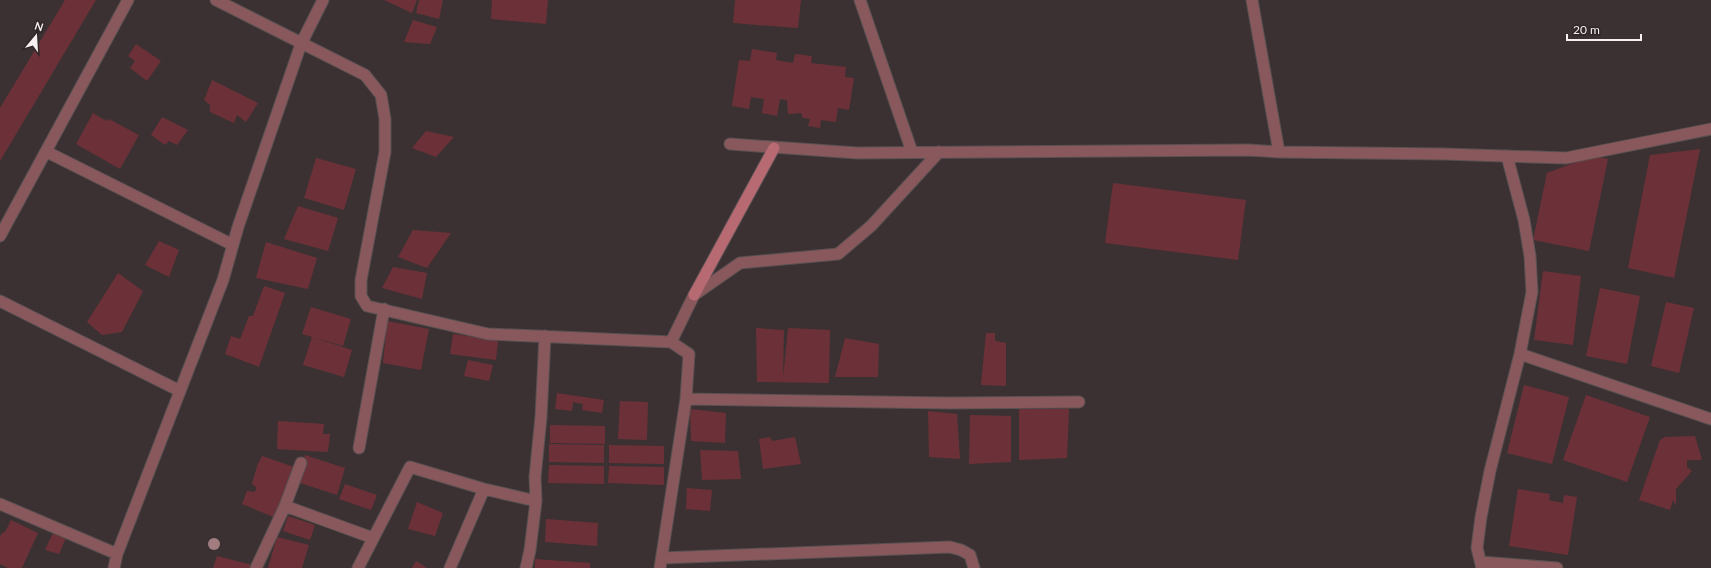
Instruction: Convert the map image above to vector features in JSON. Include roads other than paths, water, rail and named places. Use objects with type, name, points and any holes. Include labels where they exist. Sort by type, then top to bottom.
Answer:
[{"type":"main road","points":[[694,295],[774,148]]},
{"type":"street","points":[[1,231],[47,152],[128,0]]},
{"type":"street","points":[[216,0],[365,75],[381,95],[385,119],[385,152],[361,280],[361,296],[367,306],[488,334],[671,342],[689,354],[686,399],[661,563],[950,547],[961,550],[970,555],[974,568]]},
{"type":"street","points":[[114,568],[117,554],[223,280],[233,245],[301,44],[323,0]]},
{"type":"street","points":[[860,0],[912,152]]},
{"type":"street","points":[[1252,0],[1278,152]]},
{"type":"street","points":[[730,144],[857,153],[1248,150],[1278,152],[1566,158],[1711,129]]},
{"type":"street","points":[[47,152],[233,245]]},
{"type":"street","points":[[671,342],[694,295],[740,264],[838,254],[870,226],[939,152]]},
{"type":"street","points":[[1507,156],[1524,220],[1530,256],[1532,292],[1520,354],[1490,471],[1481,517],[1478,548],[1481,565],[1557,568]]},
{"type":"street","points":[[0,301],[180,391]]},
{"type":"street","points":[[359,448],[384,309]]},
{"type":"street","points":[[526,568],[530,550],[536,501],[535,477],[541,417],[545,336]]},
{"type":"street","points":[[1520,354],[1711,419]]},
{"type":"street","points":[[686,399],[949,404],[1079,402]]},
{"type":"street","points":[[256,568],[285,506],[301,463]]},
{"type":"street","points":[[358,568],[410,467],[484,489],[536,501]]},
{"type":"street","points":[[450,568],[484,489]]},
{"type":"street","points":[[0,504],[117,554]]},
{"type":"street","points":[[285,506],[373,538]]}]
